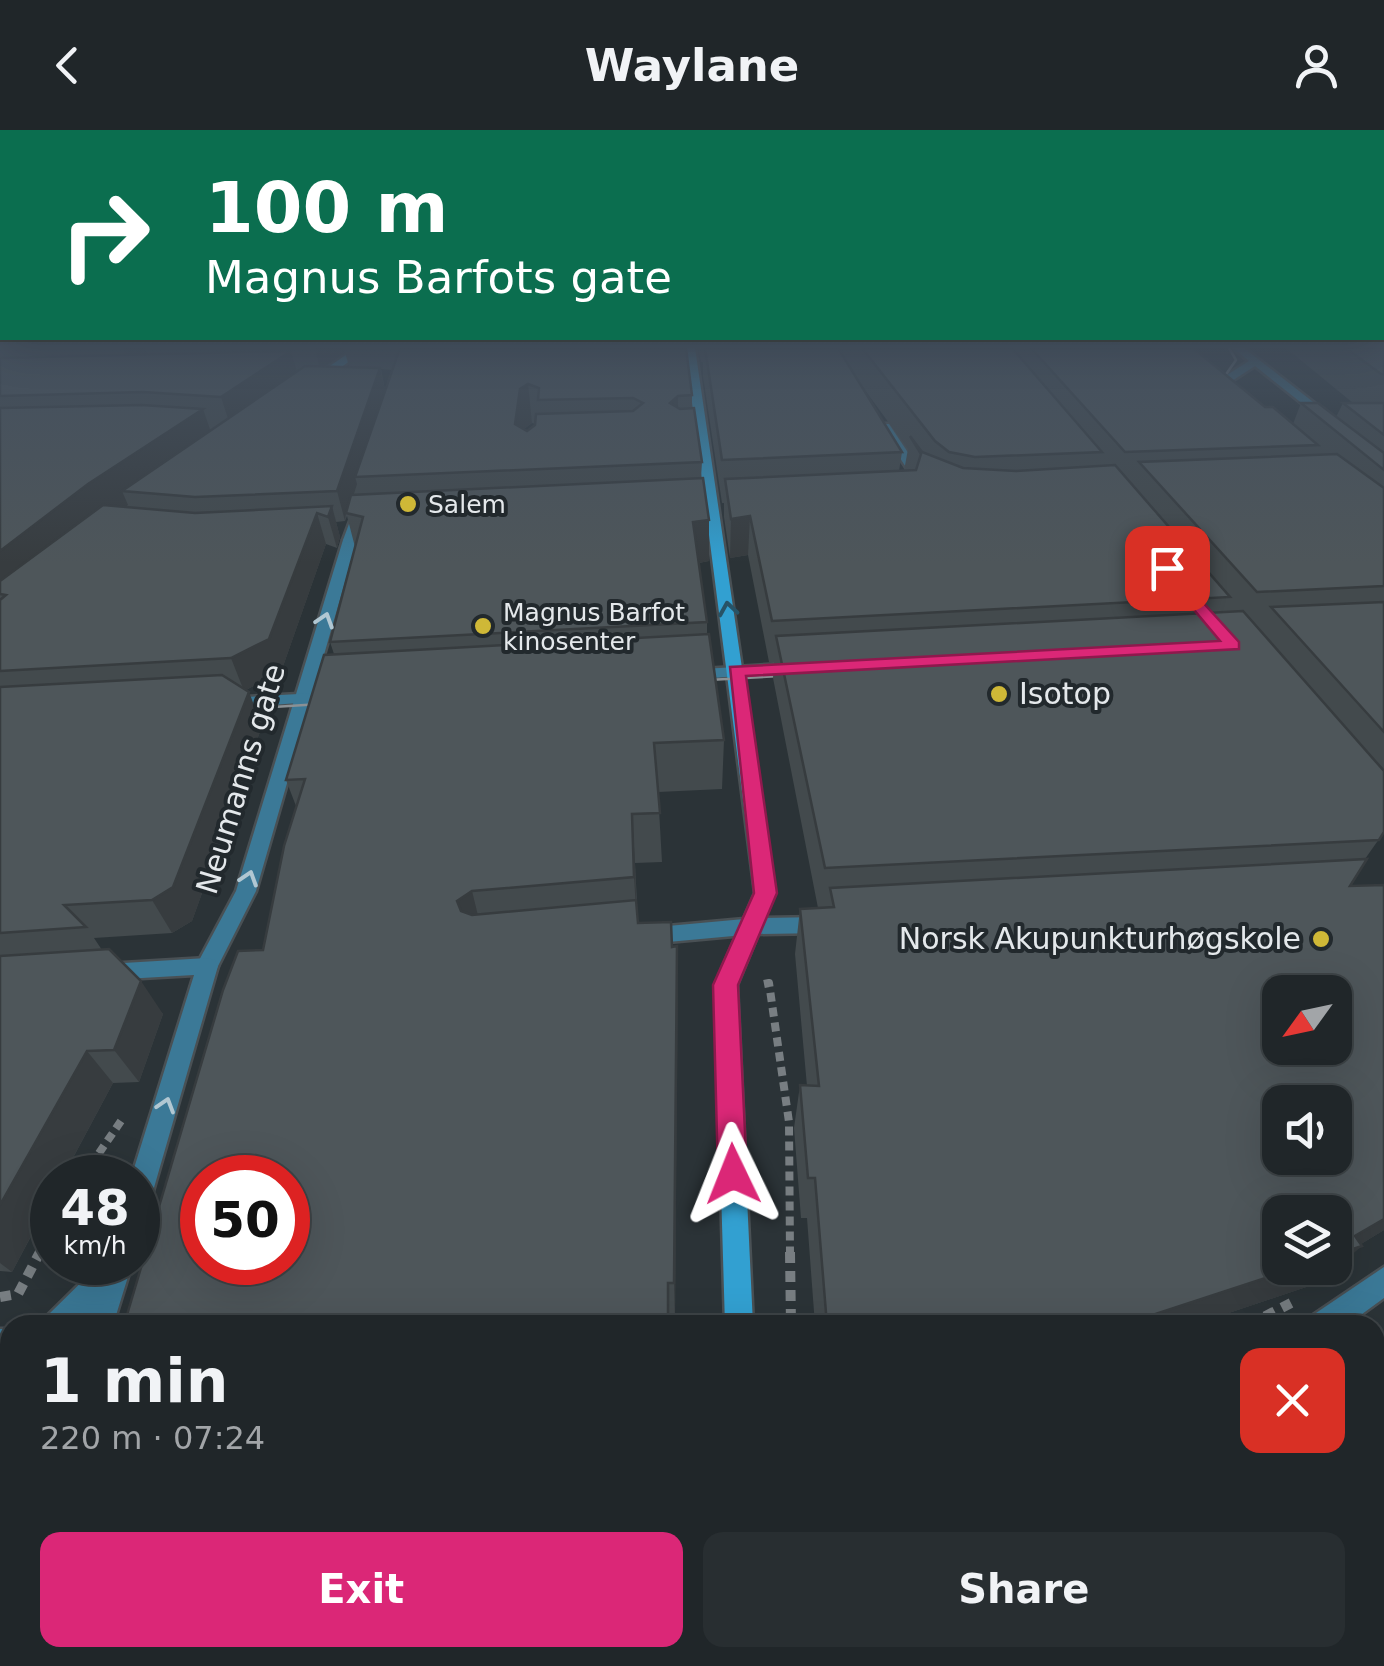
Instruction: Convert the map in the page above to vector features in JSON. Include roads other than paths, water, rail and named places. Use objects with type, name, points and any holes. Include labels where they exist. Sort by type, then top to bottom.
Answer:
[{"type":"main road","points":[[693,420],[694,441],[713,512],[766,893],[755,926],[726,985],[738,1315]]},
{"type":"street","points":[[882,421],[922,483],[936,496]]},
{"type":"street","name":"Neumanns gate","points":[[151,1155],[207,966],[246,891],[348,533],[364,500]]},
{"type":"street","points":[[348,533],[369,529]]},
{"type":"street","points":[[676,675],[823,666]]},
{"type":"street","points":[[202,704],[356,696]]},
{"type":"street","points":[[623,938],[755,926],[837,924]]},
{"type":"street","points":[[90,973],[207,966]]},
{"type":"street","points":[[1337,1315],[1384,1281]]},
{"type":"street","points":[[68,1315],[98,1285]]},
{"type":"street","points":[[101,1315],[111,1285]]},
{"type":"tram line","points":[[690,681],[800,675]]},
{"type":"tram line","points":[[226,710],[336,703]]},
{"type":"place","name":"Salem","points":[[408,504]]},
{"type":"place","name":"Magnus Barfot kinosenter","points":[[483,626]]},
{"type":"place","name":"Isotop","points":[[999,694]]},
{"type":"place","name":"Norsk Akupunkturhøgskole","points":[[1321,939]]}]
